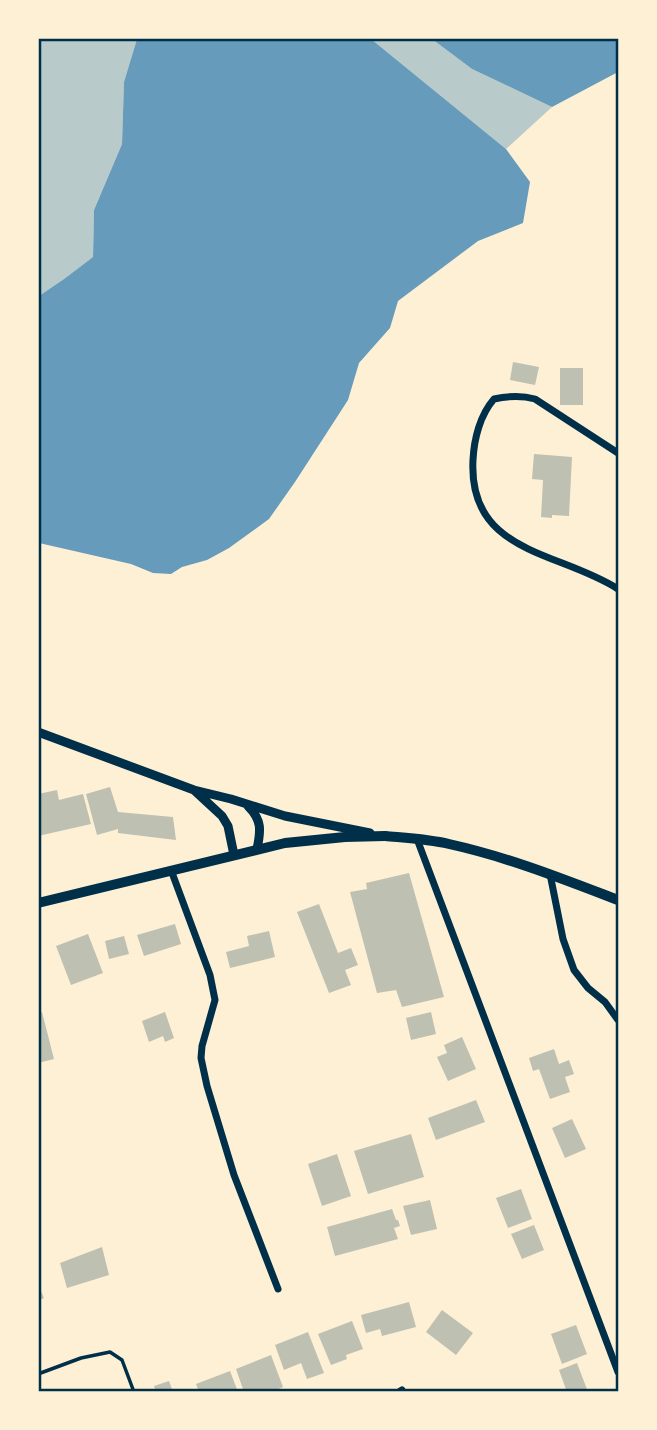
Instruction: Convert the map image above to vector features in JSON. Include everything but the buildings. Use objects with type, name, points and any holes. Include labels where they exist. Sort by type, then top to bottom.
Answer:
[{"type":"main road","points":[[38,902],[285,843],[322,838],[385,836],[448,844],[494,856],[618,900]]},
{"type":"street","points":[[618,453],[535,399],[509,396],[494,399],[482,417],[474,450],[472,474],[479,504],[501,533],[558,562],[591,573],[618,589]]},
{"type":"street","points":[[38,732],[194,790],[285,816],[385,836]]},
{"type":"street","points":[[194,790],[222,816],[228,826],[234,855]]},
{"type":"street","points":[[231,799],[248,806],[255,813],[261,832],[257,849]]},
{"type":"street","points":[[417,839],[618,1372]]},
{"type":"street","points":[[171,870],[210,975],[215,1000],[202,1046],[201,1058],[207,1086],[234,1175],[278,1289]]},
{"type":"street","points":[[550,874],[563,939],[574,970],[588,988],[606,1002],[618,1020]]},
{"type":"lane","points":[[38,1374],[110,1352],[122,1360],[134,1391]]},
{"type":"shaded area","points":[[39,39],[137,39],[124,82],[122,144],[94,210],[93,257],[39,296]]},
{"type":"shaded area","points":[[371,39],[432,39],[472,69],[552,107],[506,149]]},
{"type":"water","points":[[137,39],[371,39],[506,149],[530,182],[523,223],[478,241],[398,301],[390,328],[359,363],[348,400],[269,519],[229,548],[171,574],[153,573],[131,564],[39,543],[39,296],[93,257],[94,210],[122,144],[124,82]]},
{"type":"water","points":[[432,39],[618,39],[618,72],[552,107],[472,69]]}]
